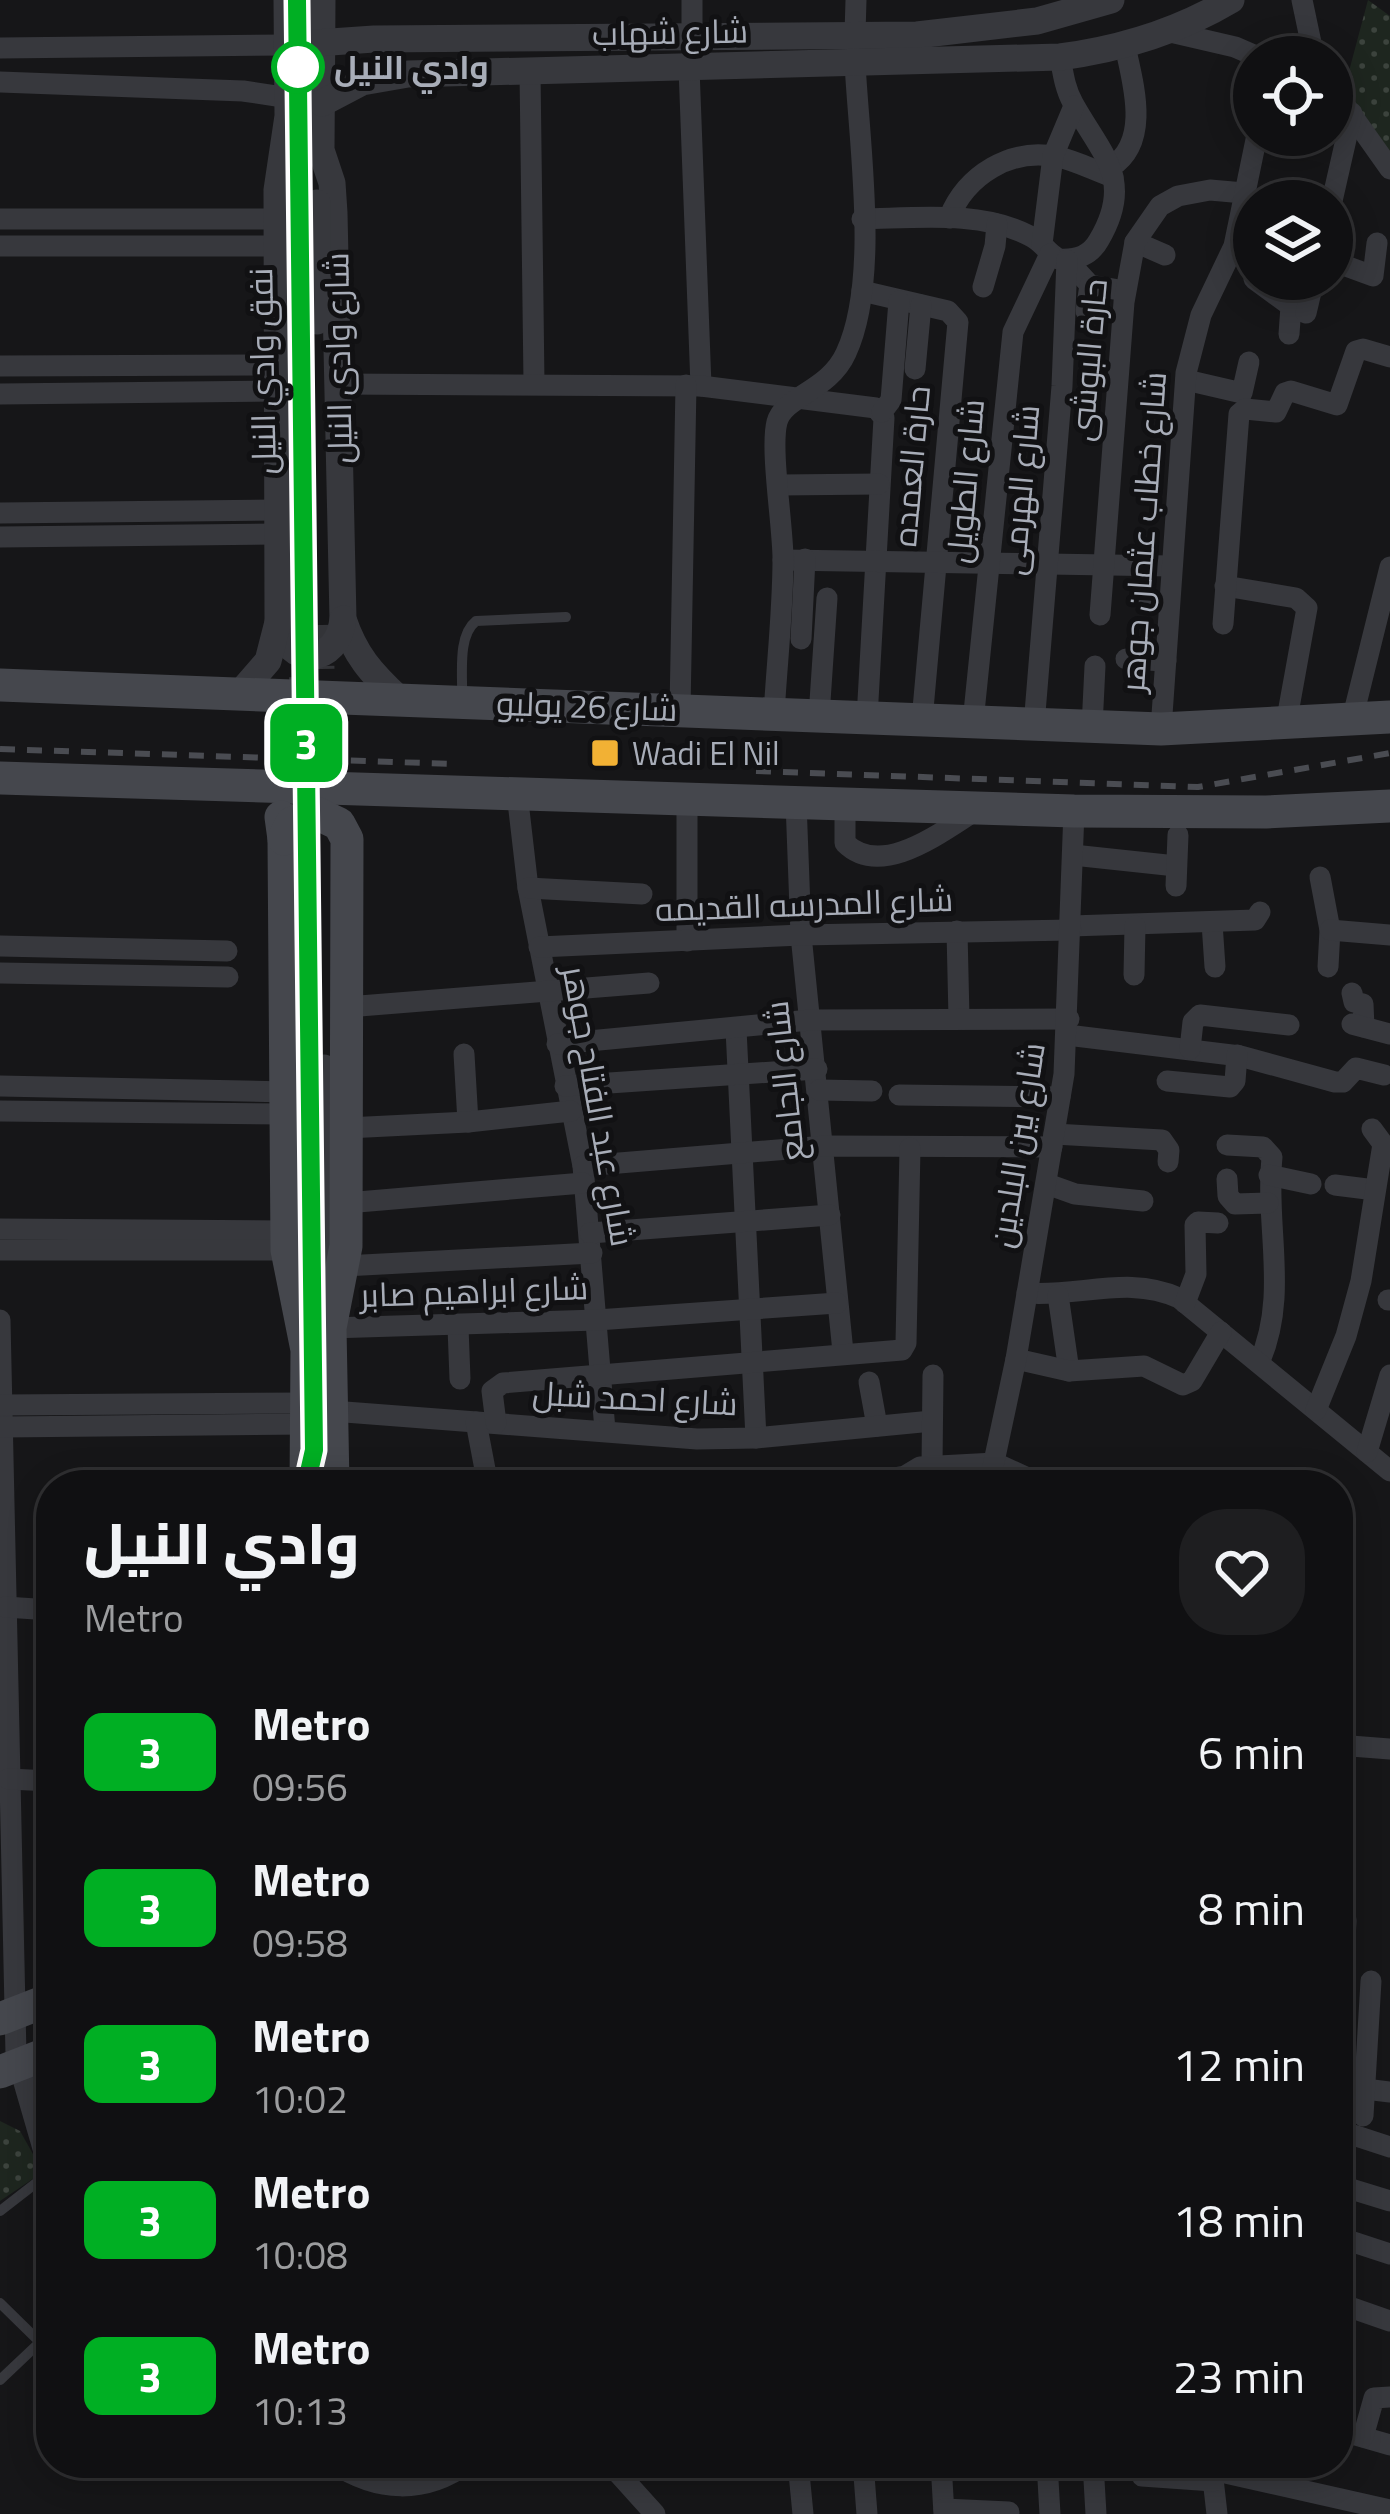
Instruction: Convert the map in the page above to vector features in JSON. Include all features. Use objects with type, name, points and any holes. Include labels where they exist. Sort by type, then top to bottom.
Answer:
[{"type":"main road","name":"شارع 26 يوليو","points":[[0,685],[1162,729],[1390,717]]},
{"type":"main road","points":[[0,778],[1074,811],[1266,812],[1390,806]]},
{"type":"main road","points":[[262,784],[280,815],[314,846],[347,1007],[344,1266],[319,1339],[308,1470]]},
{"type":"main road","points":[[314,846],[288,1103],[287,1241],[319,1339]]},
{"type":"main road","points":[[315,1413],[329,1470]]},
{"type":"street","name":"شارع وادى النيل","points":[[286,0],[288,107],[277,232],[278,522],[311,623],[353,650],[399,699]]},
{"type":"street","name":"شارع وادى النيل","points":[[241,692],[311,623],[338,384],[333,198],[321,150],[322,0]]},
{"type":"street","points":[[692,0],[692,37]]},
{"type":"street","points":[[855,34],[856,0]]},
{"type":"street","name":"شارع شهاب","points":[[322,103],[378,76],[1060,57],[1125,46],[1231,0]]},
{"type":"street","points":[[1302,0],[1310,36]]},
{"type":"street","name":"شارع شهاب","points":[[287,45],[374,39],[977,31],[1102,2]]},
{"type":"street","points":[[1166,31],[1233,47]]},
{"type":"street","points":[[374,39],[366,59],[378,76]]},
{"type":"street","points":[[0,48],[287,45]]},
{"type":"street","points":[[1112,172],[1126,154],[1134,130],[1135,97],[1125,46]]},
{"type":"street","points":[[1053,253],[1091,252],[1114,209],[1112,172],[1094,131],[1066,89],[1060,57]]},
{"type":"street","points":[[801,639],[794,560],[780,485],[777,422],[793,400],[835,374],[847,352],[862,291],[854,63]]},
{"type":"street","points":[[680,710],[693,386],[689,68]]},
{"type":"street","points":[[530,71],[534,383]]},
{"type":"street","points":[[0,82],[243,91],[288,107],[322,103]]},
{"type":"street","name":"شارع الطويل","points":[[973,722],[1013,332],[1053,253],[1053,156],[1074,106]]},
{"type":"street","name":"نفق وادي النيل","points":[[288,107],[311,623]]},
{"type":"street","points":[[1353,119],[1390,169]]},
{"type":"street","name":"نفق وادي النيل","points":[[311,623],[321,150]]},
{"type":"street","points":[[949,218],[959,196],[986,171],[1022,156],[1053,156],[1112,172]]},
{"type":"street","name":"حارة البوشى","points":[[1100,615],[1125,291],[1135,242],[1160,206],[1178,196],[1210,190],[1233,192]]},
{"type":"street","points":[[1114,209],[1147,222]]},
{"type":"street","points":[[862,218],[949,218],[997,224],[1029,235],[1090,285],[1125,291]]},
{"type":"street","points":[[0,219],[277,232]]},
{"type":"street","points":[[983,287],[997,224]]},
{"type":"street","points":[[0,246],[277,232]]},
{"type":"street","points":[[1135,242],[1165,255]]},
{"type":"street","name":"شارع خطاب عثمان جوهر","points":[[1162,729],[1186,380],[1201,315],[1233,242]]},
{"type":"street","points":[[1353,268],[1373,275],[1377,243]]},
{"type":"street","name":"شارع الهرمى","points":[[1034,724],[1047,563],[1053,253]]},
{"type":"street","points":[[1229,260],[1233,263]]},
{"type":"street","points":[[1086,311],[1090,285]]},
{"type":"street","name":"حارة العمده","points":[[862,291],[948,311],[958,322],[922,720]]},
{"type":"street","points":[[1283,300],[1291,306],[1289,334]]},
{"type":"street","points":[[1306,313],[1309,300]]},
{"type":"street","points":[[910,303],[915,369]]},
{"type":"street","points":[[867,718],[882,412],[891,400],[910,303]]},
{"type":"street","points":[[1223,624],[1240,412],[1276,412],[1285,393],[1291,391],[1337,404],[1356,351],[1390,358]]},
{"type":"street","points":[[1186,380],[1241,393],[1249,362]]},
{"type":"street","points":[[0,366],[160,365],[277,378]]},
{"type":"street","points":[[160,365],[162,392]]},
{"type":"street","points":[[0,394],[162,392],[277,378]]},
{"type":"street","points":[[338,384],[693,386],[882,412]]},
{"type":"street","points":[[780,485],[880,484]]},
{"type":"street","points":[[0,513],[278,522]]},
{"type":"street","points":[[0,537],[278,522]]},
{"type":"street","points":[[794,560],[1172,566]]},
{"type":"street","points":[[774,714],[794,560]]},
{"type":"street","points":[[1352,720],[1390,567]]},
{"type":"street","points":[[1225,586],[1296,598],[1307,608],[1286,724]]},
{"type":"street","points":[[819,716],[827,598]]},
{"type":"street","points":[[1145,602],[1169,603]]},
{"type":"street","points":[[1126,659],[1166,661]]},
{"type":"street","points":[[1092,727],[1095,666]]},
{"type":"street","name":"شارع عبد الفتاح جوهر","points":[[517,793],[528,888],[583,1174],[605,1430]]},
{"type":"street","points":[[687,799],[687,941]]},
{"type":"street","name":"شارع الجامع","points":[[796,802],[801,935],[843,1352]]},
{"type":"street","points":[[844,804],[845,844],[859,853],[902,851],[926,843],[980,808]]},
{"type":"street","name":"شارع بين البلدين","points":[[993,1470],[1060,1096],[1068,1027],[1074,811]]},
{"type":"street","points":[[1073,855],[1176,876],[1178,835]]},
{"type":"street","points":[[314,846],[319,1339]]},
{"type":"street","points":[[1320,877],[1330,930],[1328,967]]},
{"type":"street","points":[[528,888],[643,894]]},
{"type":"street","name":"شارع المدرسه القديمه","points":[[539,947],[1135,926],[1255,920],[1260,912]]},
{"type":"street","points":[[1212,922],[1215,967]]},
{"type":"street","points":[[1134,975],[1135,926]]},
{"type":"street","points":[[1330,930],[1385,929]]},
{"type":"street","points":[[957,931],[959,1018]]},
{"type":"street","points":[[0,946],[227,951]]},
{"type":"street","points":[[0,973],[229,977]]},
{"type":"street","points":[[347,1007],[649,982]]},
{"type":"street","points":[[1352,993],[1354,1002],[1363,1004],[1358,1026],[1390,1034]]},
{"type":"street","points":[[1190,1049],[1197,1016],[1289,1025]]},
{"type":"street","points":[[556,1044],[810,1020],[959,1018],[1068,1027],[1238,1056],[1335,1082],[1346,1079],[1356,1068],[1384,1076]]},
{"type":"street","points":[[1167,1081],[1230,1087],[1244,1019]]},
{"type":"street","points":[[736,1029],[756,1438]]},
{"type":"street","points":[[464,1054],[468,1123]]},
{"type":"street","points":[[565,1086],[737,1077],[818,1079],[872,1090]]},
{"type":"street","points":[[0,1086],[288,1103]]},
{"type":"street","points":[[899,1095],[1060,1096]]},
{"type":"street","points":[[0,1111],[288,1103]]},
{"type":"street","points":[[347,1127],[468,1123],[572,1111]]},
{"type":"street","points":[[1316,1410],[1346,1336],[1386,1154],[1372,1129]]},
{"type":"street","points":[[346,1203],[740,1152],[825,1147],[1162,1140],[1169,1150],[1168,1162]]},
{"type":"street","points":[[1227,1145],[1267,1148],[1272,1156],[1268,1203],[1276,1283],[1274,1322],[1259,1363]]},
{"type":"street","points":[[488,1470],[486,1422],[496,1385],[902,1350],[906,1343],[910,1148]]},
{"type":"street","points":[[1269,1175],[1311,1184]]},
{"type":"street","points":[[1227,1179],[1228,1196],[1234,1204],[1268,1203]]},
{"type":"street","points":[[1047,1184],[1075,1193],[1143,1201]]},
{"type":"street","points":[[1335,1185],[1375,1190]]},
{"type":"street","points":[[344,1266],[830,1215]]},
{"type":"street","points":[[1185,1303],[1196,1274],[1195,1225],[1218,1222]]},
{"type":"street","points":[[0,1229],[287,1241]]},
{"type":"street","points":[[0,1250],[287,1241]]},
{"type":"street","points":[[1250,1282],[1276,1283]]},
{"type":"street","points":[[1028,1293],[1058,1295],[1140,1285],[1185,1303],[1390,1471]]},
{"type":"street","points":[[1058,1295],[1069,1371]]},
{"type":"street","name":"شارع ابراهيم صابر","points":[[319,1339],[837,1303]]},
{"type":"street","points":[[0,1320],[8,2068],[36,2139]]},
{"type":"street","points":[[1321,1326],[1346,1336]]},
{"type":"street","points":[[458,1327],[460,1379]]},
{"type":"street","points":[[1016,1359],[1069,1371],[1144,1366],[1178,1385],[1188,1384],[1221,1332]]},
{"type":"street","points":[[1367,1452],[1390,1375]]},
{"type":"street","points":[[920,1470],[932,1421],[933,1376]]},
{"type":"street","points":[[869,1382],[877,1426]]},
{"type":"street","name":"شارع احمد شبل","points":[[2,1416],[315,1413],[697,1439],[932,1421]]},
{"type":"street","points":[[5,1607],[36,1609]]},
{"type":"street","points":[[1353,1746],[1390,1749]]},
{"type":"street","points":[[8,1779],[36,1780]]},
{"type":"street","points":[[1363,2116],[1380,1983]]},
{"type":"street","points":[[1365,2089],[1390,2092]]},
{"type":"street","points":[[1353,2135],[1390,2147]]},
{"type":"street","points":[[1353,2190],[1390,2201]]},
{"type":"street","points":[[1353,2242],[1390,2254]]},
{"type":"street","points":[[1353,2308],[1390,2321]]},
{"type":"street","points":[[1363,2438],[1374,2398],[1390,2397]]},
{"type":"street","points":[[1353,2435],[1390,2445]]},
{"type":"street","points":[[361,2478],[411,2487],[443,2478]]},
{"type":"street","points":[[623,2478],[656,2514]]},
{"type":"street","points":[[799,2478],[803,2514]]},
{"type":"street","points":[[864,2478],[867,2514]]},
{"type":"street","points":[[942,2478],[944,2511],[1009,2512]]},
{"type":"street","points":[[1048,2478],[1050,2514]]},
{"type":"street","points":[[1094,2478],[1096,2514]]},
{"type":"street","points":[[1213,2478],[1217,2514]]},
{"type":"street","points":[[1244,2478],[1390,2510]]},
{"type":"lane","points":[[462,701],[465,637],[470,625],[566,617]]},
{"type":"lane","points":[[0,2211],[36,2184]]},
{"type":"lane","points":[[0,2303],[36,2338]]},
{"type":"lane","points":[[0,2380],[36,2346]]},
{"type":"shaded area","points":[[1368,0],[1390,16],[1390,154],[1353,103],[1353,56]]},
{"type":"shaded area","points":[[0,2121],[20,2131],[36,2160],[36,2177],[0,2201]]},
{"type":"tunnel","points":[[320,625],[321,669]]},
{"type":"tunnel","points":[[302,636],[305,854]]},
{"type":"railway","points":[[0,749],[454,764]]},
{"type":"railway","points":[[756,771],[1198,787],[1390,753]]},
{"type":"metro line","name":"3","points":[[297,0],[314,1450],[309,1470]]},
{"type":"place","name":"وادي النيل","points":[[298,67]]},
{"type":"place","name":"Wadi El Nil","points":[[605,753]]}]
